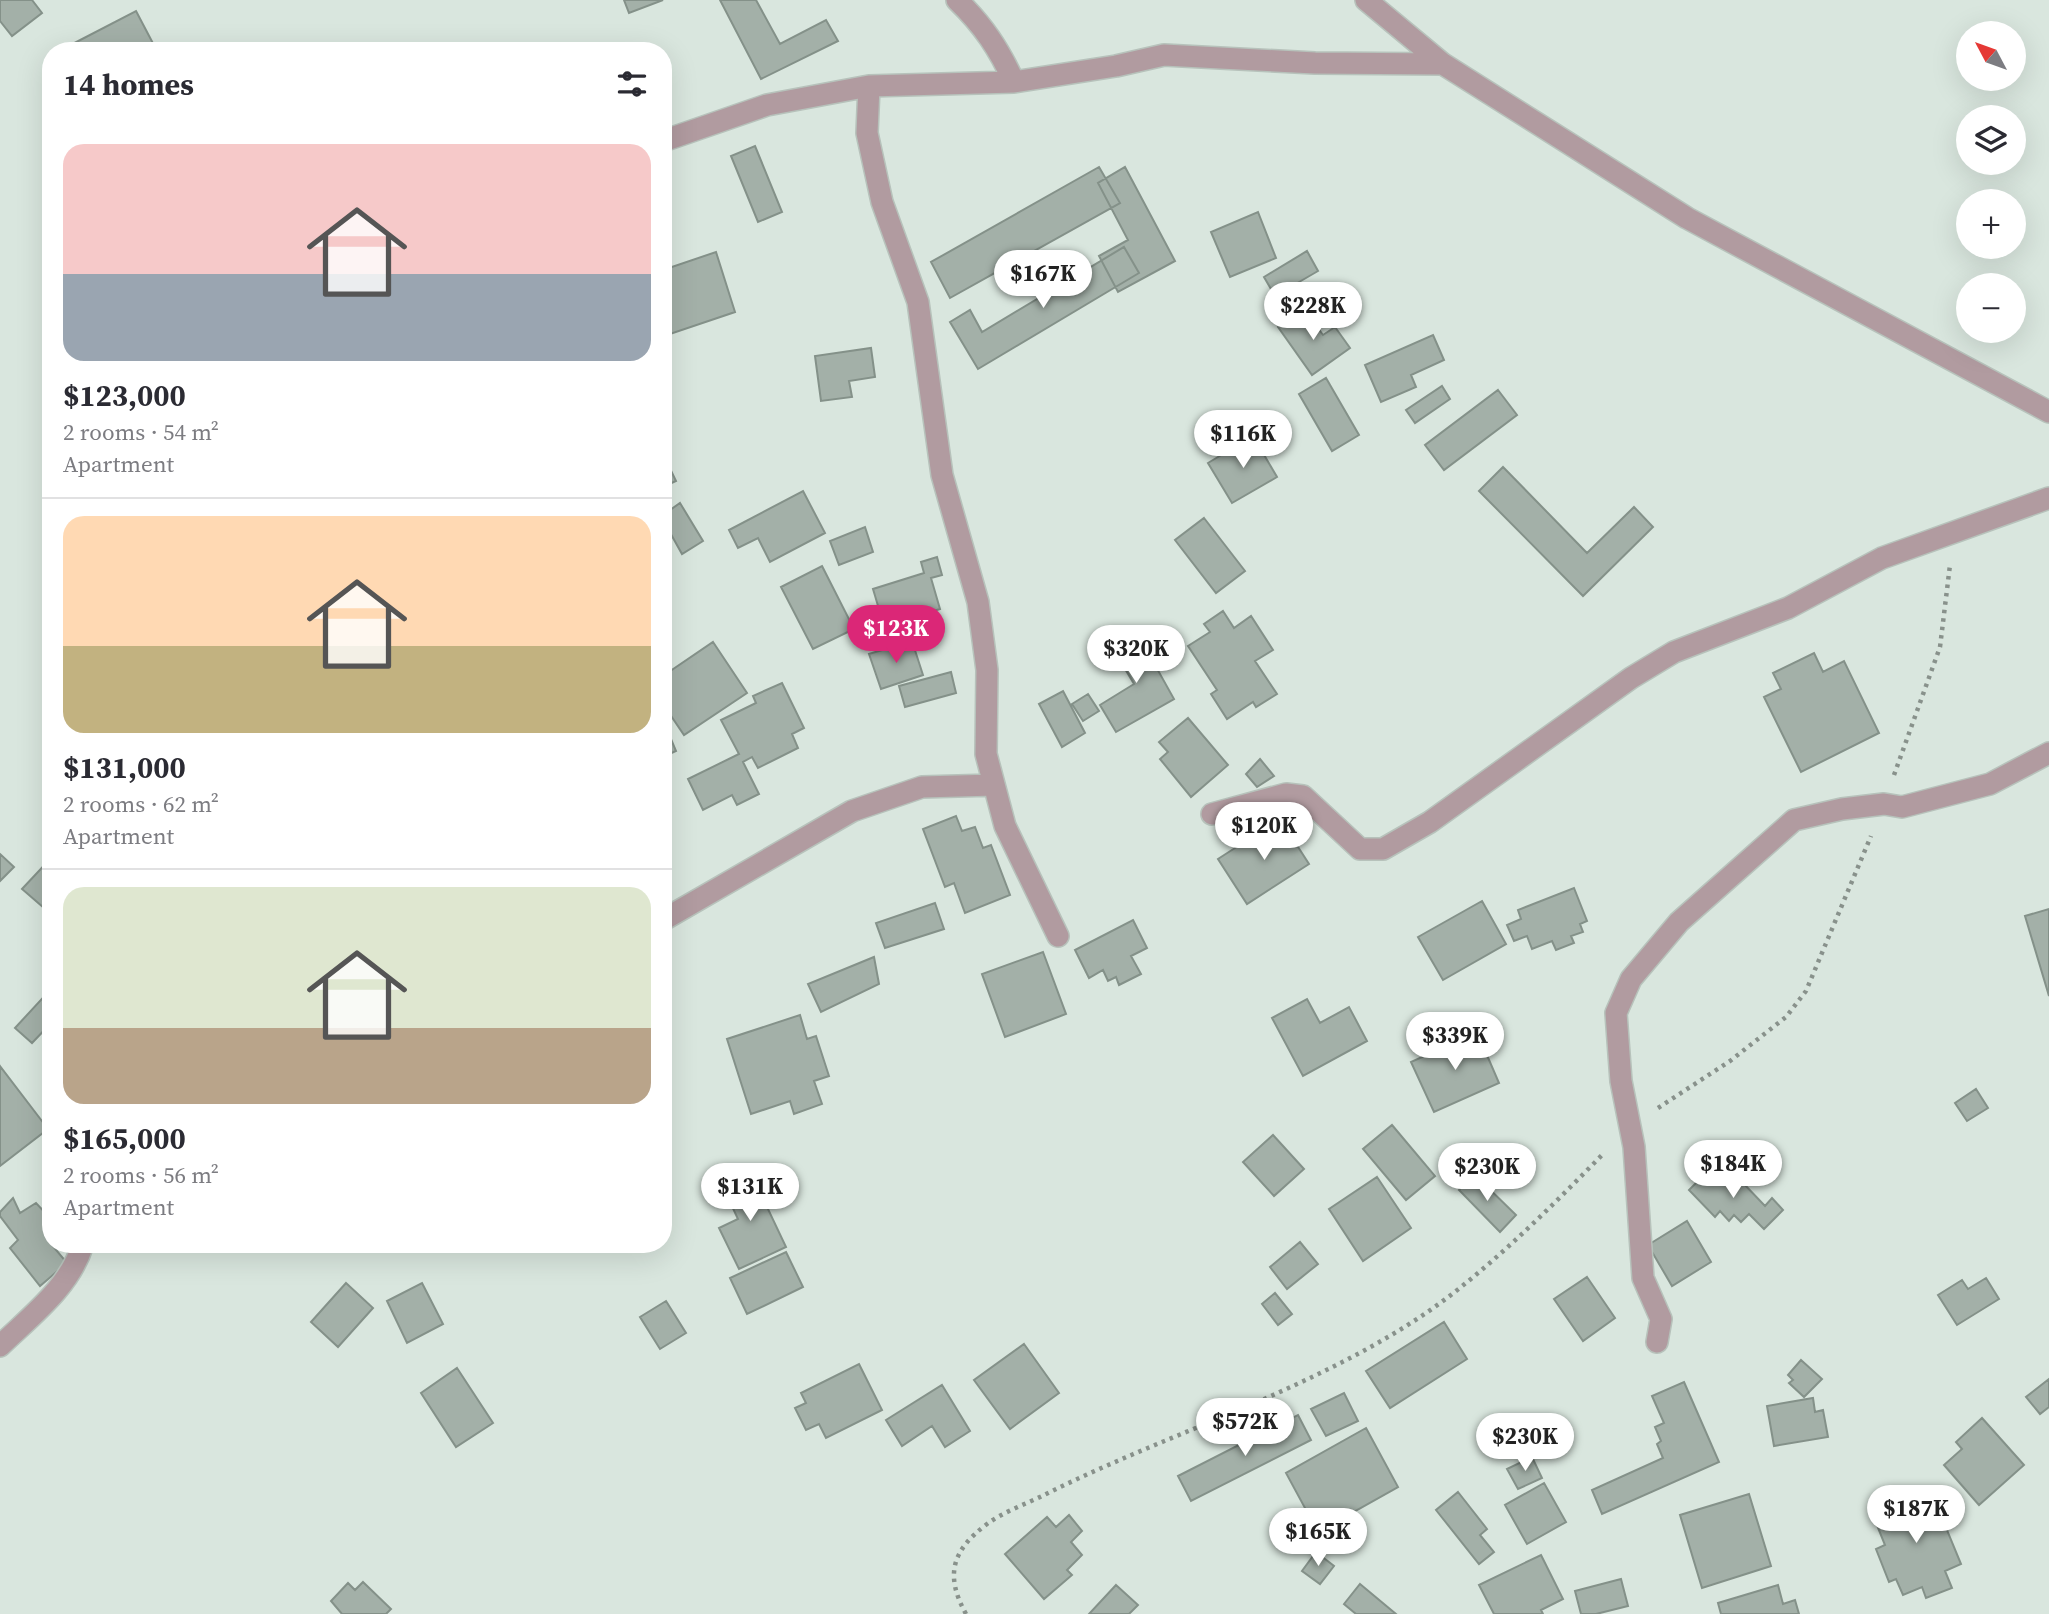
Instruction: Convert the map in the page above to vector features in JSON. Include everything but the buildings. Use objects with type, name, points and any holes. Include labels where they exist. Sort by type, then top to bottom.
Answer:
[{"type":"street","points":[[957,0],[984,26],[1014,82]]},
{"type":"street","points":[[1366,0],[1443,64],[1687,218],[2049,412]]},
{"type":"street","points":[[672,138],[767,105],[869,86],[1014,82],[1116,66],[1164,55],[1315,63],[1443,64]]},
{"type":"street","points":[[869,86],[867,133],[882,202],[918,302],[942,475],[978,602],[987,670],[986,754],[1005,826],[1058,936]]},
{"type":"street","points":[[1212,814],[1286,794],[1303,796],[1360,849],[1383,849],[1430,822],[1631,678],[1674,652],[1788,608],[1882,558],[2049,498]]},
{"type":"street","points":[[1657,1342],[1661,1319],[1643,1278],[1632,1125],[1621,1081],[1616,1013],[1631,979],[1679,922],[1794,820],[1884,804],[1902,807],[1990,784],[2049,753]]},
{"type":"street","points":[[672,915],[852,811],[922,787],[994,785]]},
{"type":"street","points":[[0,1346],[53,1294],[77,1263],[80,1253]]},
{"type":"path","points":[[966,1614],[954,1593],[951,1573],[959,1553],[987,1524],[1074,1480],[1255,1403],[1367,1350],[1455,1292],[1522,1234],[1632,1125],[1730,1061],[1786,1017],[1806,991],[1884,804],[1940,647],[1954,534]]}]
